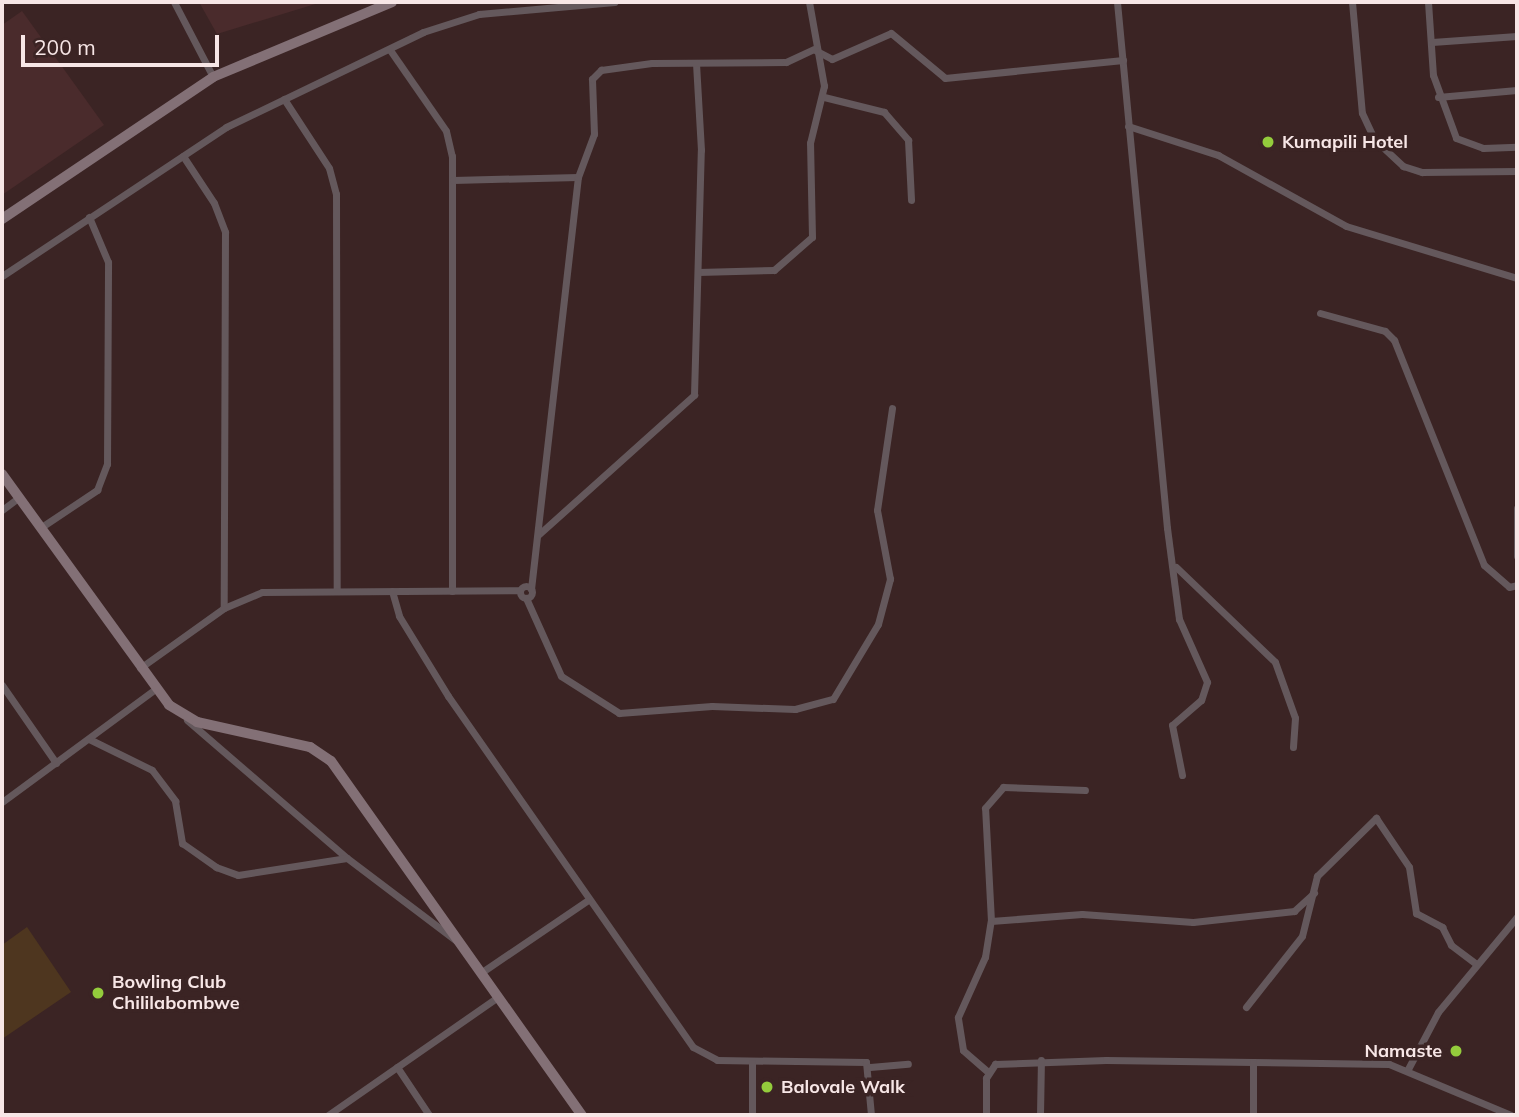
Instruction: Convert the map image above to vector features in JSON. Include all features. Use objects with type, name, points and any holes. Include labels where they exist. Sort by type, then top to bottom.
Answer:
[{"type":"street","points":[[174,2],[213,77]]},
{"type":"street","points":[[2,219],[213,77],[392,2]]},
{"type":"street","points":[[2,276],[183,156],[285,99],[390,50],[479,14],[614,2]]},
{"type":"street","points":[[698,272],[774,270],[812,237],[810,143],[824,97],[814,49],[809,2]]},
{"type":"street","points":[[1117,2],[1157,448],[1176,567],[1179,619],[1207,682],[1201,700],[1172,725],[1182,775]]},
{"type":"street","points":[[1352,2],[1362,113],[1374,139],[1403,166],[1422,172],[1517,171]]},
{"type":"street","points":[[1428,2],[1438,97],[1464,144],[1517,147]]},
{"type":"street","points":[[814,49],[832,59],[891,33],[946,78],[1123,60]]},
{"type":"street","points":[[1432,42],[1517,36]]},
{"type":"street","points":[[526,598],[531,589],[538,535],[578,177],[594,134],[595,73],[652,62],[786,62],[814,49]]},
{"type":"street","points":[[390,50],[446,131],[453,180],[452,591]]},
{"type":"street","points":[[538,535],[689,403],[698,272],[696,64]]},
{"type":"street","points":[[1438,97],[1517,90]]},
{"type":"street","points":[[824,97],[884,112],[908,140],[911,200]]},
{"type":"street","points":[[285,99],[329,168],[336,194],[337,589]]},
{"type":"street","points":[[1128,126],[1218,155],[1346,226],[1517,278]]},
{"type":"street","points":[[183,156],[214,203],[225,232],[225,608]]},
{"type":"street","points":[[453,180],[578,177]]},
{"type":"street","points":[[40,528],[97,490],[107,464],[108,262],[89,217]]},
{"type":"street","points":[[1320,313],[1385,331],[1394,340],[1484,565],[1509,587],[1517,585]]},
{"type":"street","points":[[520,590],[561,676],[619,713],[712,706],[795,709],[833,699],[878,624],[890,579],[877,510],[892,408]]},
{"type":"street","points":[[2,474],[155,689],[347,858],[463,946]]},
{"type":"street","points":[[2,510],[18,498]]},
{"type":"street","points":[[1517,509],[1517,556]]},
{"type":"street","points":[[1176,567],[1275,662],[1296,718],[1293,747]]},
{"type":"street","points":[[140,668],[225,608],[262,592],[337,589],[531,589]]},
{"type":"street","points":[[392,591],[417,647],[588,900],[693,1047],[710,1059],[752,1063],[870,1067],[908,1064]]},
{"type":"street","points":[[2,685],[56,763]]},
{"type":"street","points":[[2,802],[155,689]]},
{"type":"street","points":[[184,717],[310,747],[331,761],[582,1115]]},
{"type":"street","points":[[89,738],[152,770],[175,801],[182,843],[229,874],[347,858]]},
{"type":"street","points":[[988,1072],[963,1050],[958,1017],[985,957],[991,921],[989,802],[1003,787],[1085,790]]},
{"type":"street","points":[[1246,1007],[1308,924],[1317,876],[1376,818],[1409,867],[1416,913],[1442,927],[1451,945],[1476,964]]},
{"type":"street","points":[[991,921],[1082,914],[1193,922],[1294,911],[1314,892]]},
{"type":"street","points":[[482,972],[588,900]]},
{"type":"street","points":[[1294,911],[1308,924]]},
{"type":"street","points":[[1408,1069],[1437,1012],[1517,917]]},
{"type":"street","points":[[328,1115],[498,996]]},
{"type":"street","points":[[988,1072],[1000,1063],[1041,1060],[1253,1063],[1328,1060],[1408,1069],[1511,1115]]},
{"type":"street","points":[[1040,1115],[1041,1060]]},
{"type":"street","points":[[752,1063],[752,1115]]},
{"type":"street","points":[[1253,1063],[1253,1115]]},
{"type":"street","points":[[397,1067],[429,1115]]},
{"type":"street","points":[[870,1067],[871,1115]]},
{"type":"street","points":[[986,1115],[988,1072]]},
{"type":"shaded area","points":[[199,2],[322,2],[217,34]]},
{"type":"shaded area","points":[[22,11],[104,125],[2,195],[2,25]]},
{"type":"shaded area","points":[[27,927],[71,992],[2,1039],[2,945]]},
{"type":"place","name":"Kumapili Hotel","points":[[1268,142]]},
{"type":"place","name":"Bowling Club Chililabombwe","points":[[98,993]]},
{"type":"place","name":"Namaste","points":[[1456,1051]]},
{"type":"place","name":"Balovale Walk","points":[[767,1087]]}]
